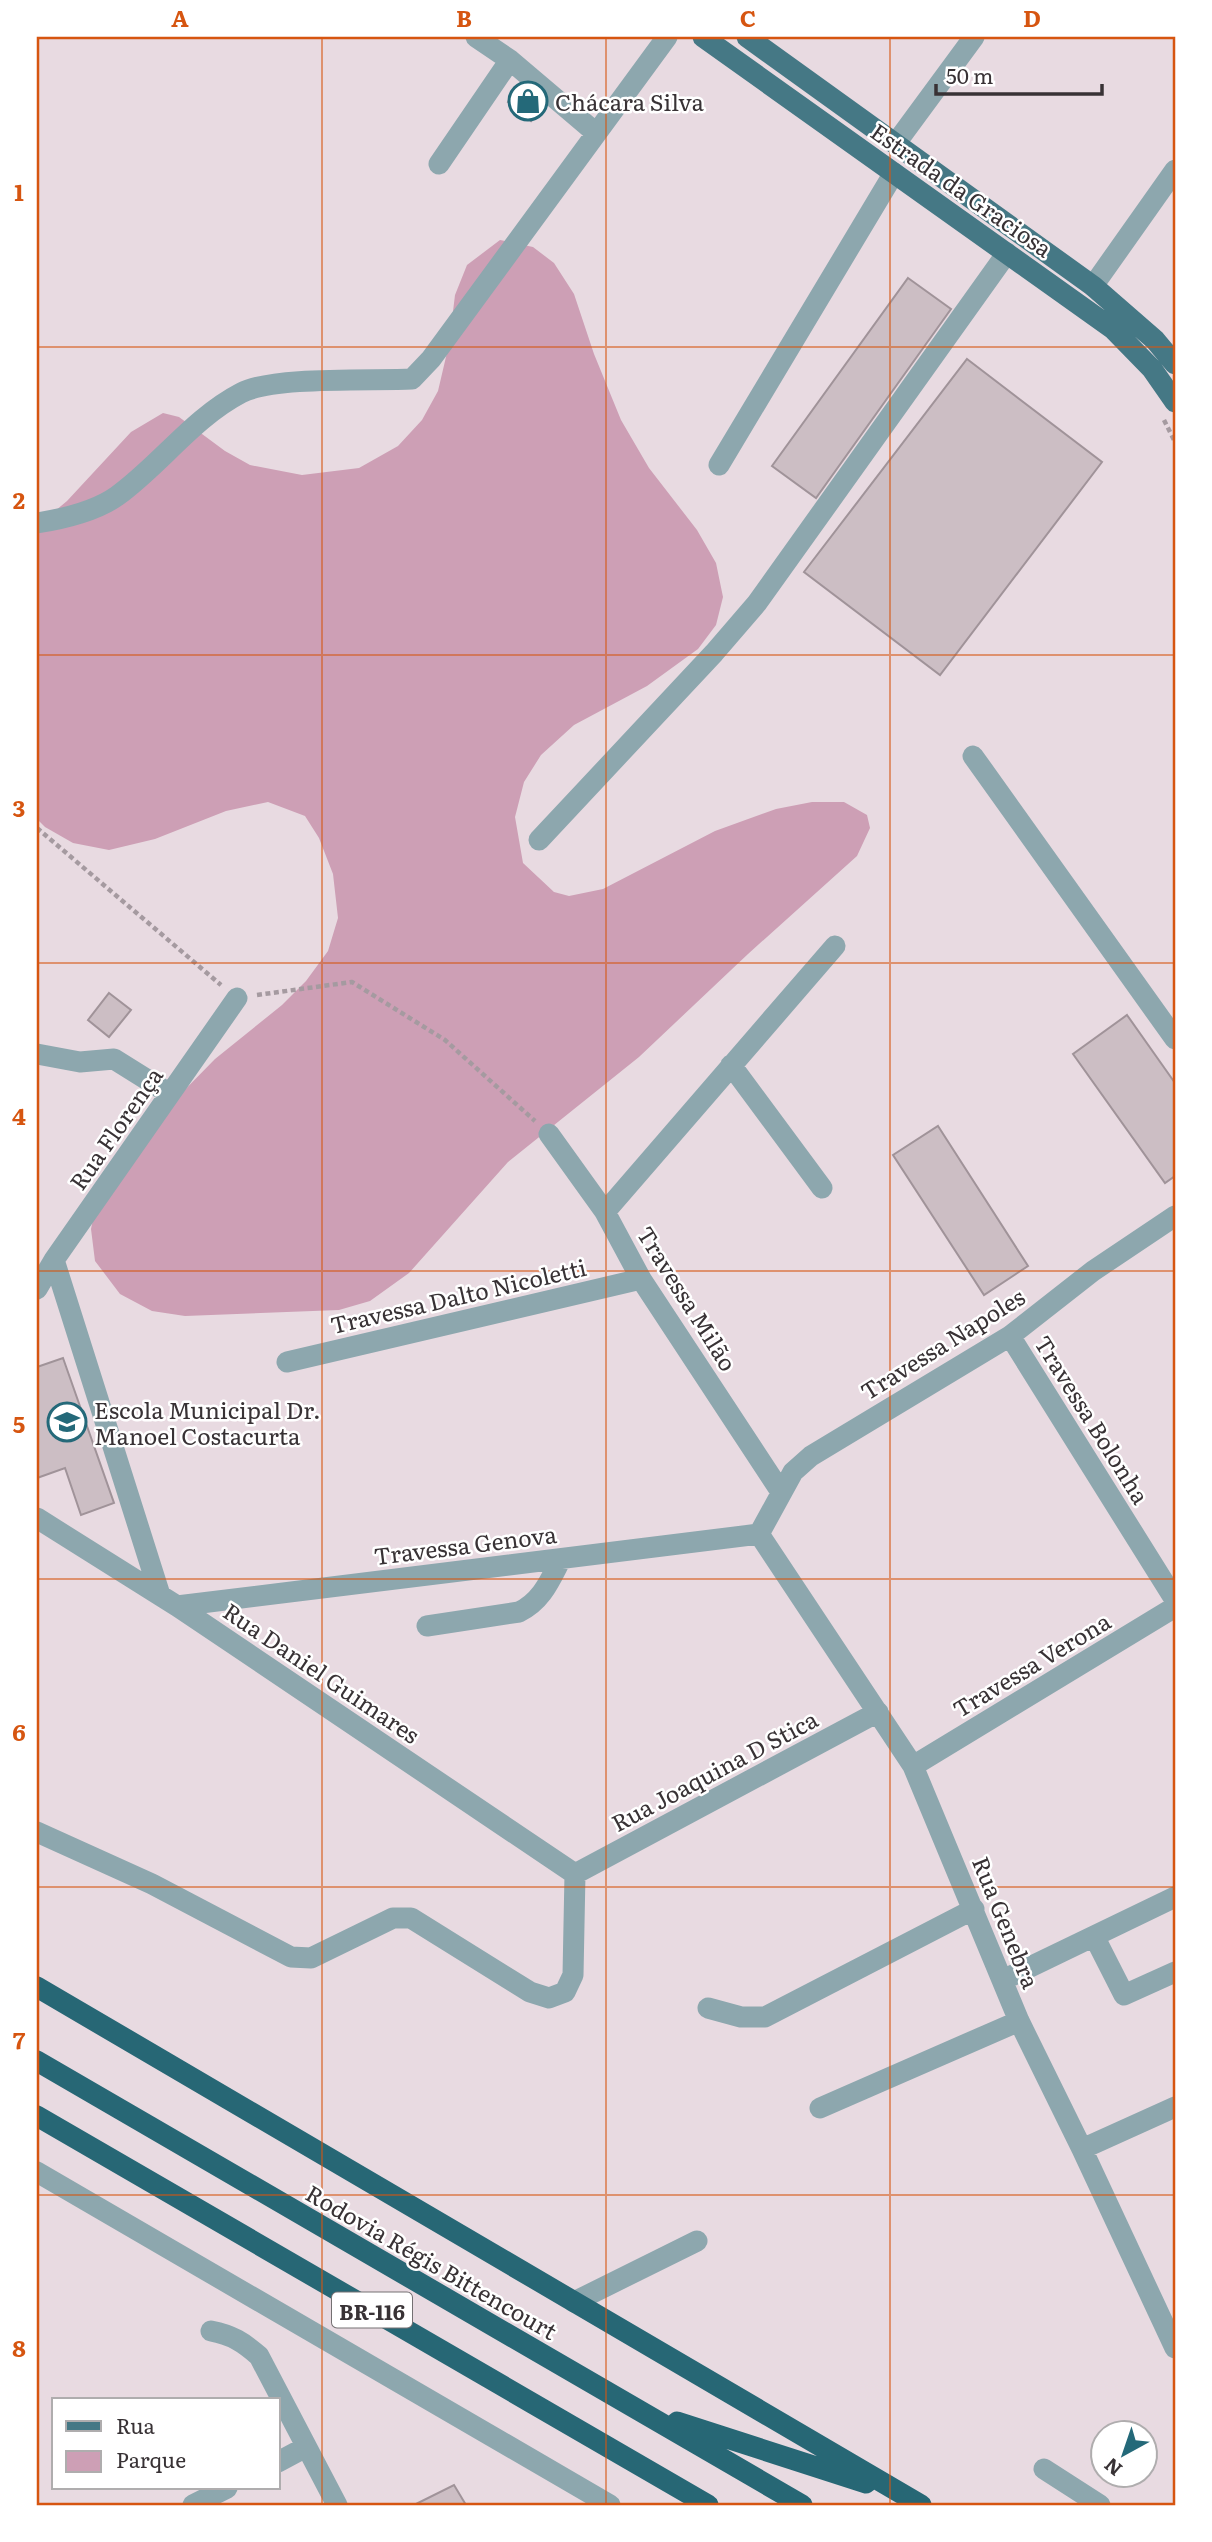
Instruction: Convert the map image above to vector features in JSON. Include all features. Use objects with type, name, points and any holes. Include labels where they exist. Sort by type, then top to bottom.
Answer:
[{"type":"highway","points":[[37,1987],[913,2501]]},
{"type":"highway","name":"Rodovia Régis Bittencourt","points":[[37,2061],[802,2505]]},
{"type":"highway","name":"BR-116","points":[[37,2116],[708,2505]]},
{"type":"highway","points":[[635,2408],[913,2501]]},
{"type":"main road","name":"Estrada da Graciosa","points":[[703,37],[1113,329],[1152,369],[1175,402]]},
{"type":"main road","name":"Estrada da Graciosa","points":[[747,37],[1093,286],[1156,340],[1175,364]]},
{"type":"street","points":[[476,37],[510,60],[596,133]]},
{"type":"street","points":[[37,523],[66,519],[116,497],[204,418],[242,392],[277,384],[412,379],[431,359],[667,37]]},
{"type":"street","points":[[896,143],[974,37]]},
{"type":"street","points":[[439,164],[510,60]]},
{"type":"street","points":[[1093,286],[1175,170]]},
{"type":"street","points":[[719,465],[894,173]]},
{"type":"street","points":[[539,839],[705,663],[757,603],[1007,253]]},
{"type":"street","points":[[972,757],[1175,1039]]},
{"type":"street","points":[[604,1212],[835,946]]},
{"type":"street","name":"Rua Florença","points":[[37,1289],[54,1260],[237,998]]},
{"type":"street","points":[[37,1054],[80,1062],[114,1059],[170,1094]]},
{"type":"street","points":[[731,1065],[822,1188]]},
{"type":"street","name":"Travessa Milão","points":[[549,1133],[604,1212],[641,1279],[781,1492]]},
{"type":"street","name":"Travessa Napoles","points":[[760,1534],[793,1472],[811,1456],[1010,1336],[1093,1271],[1175,1216]]},
{"type":"street","points":[[54,1260],[168,1601]]},
{"type":"street","name":"Travessa Dalto Nicoletti","points":[[288,1362],[641,1279]]},
{"type":"street","name":"Travessa Bolonha","points":[[1010,1336],[1175,1601]]},
{"type":"street","name":"Rua Daniel Guimares","points":[[37,1518],[168,1601],[575,1874]]},
{"type":"street","name":"Travessa Genova","points":[[168,1601],[561,1559],[760,1534]]},
{"type":"street","name":"Rua Genebra","points":[[760,1534],[913,1766],[1019,2021],[1175,2348]]},
{"type":"street","points":[[427,1626],[519,1612],[530,1607],[538,1600],[561,1559]]},
{"type":"street","name":"Travessa Verona","points":[[913,1766],[1175,1607]]},
{"type":"street","name":"Rua Joaquina D Stica","points":[[575,1874],[878,1712]]},
{"type":"street","points":[[37,1832],[152,1884],[291,1957],[311,1958],[393,1918],[411,1918],[530,1992],[549,1998],[565,1992],[573,1975],[575,1874]]},
{"type":"street","points":[[1003,1980],[1175,1897]]},
{"type":"street","points":[[708,2008],[741,2017],[765,2017],[974,1909]]},
{"type":"street","points":[[1094,1936],[1124,1995],[1175,1972]]},
{"type":"street","points":[[820,2108],[1019,2021]]},
{"type":"street","points":[[1082,2149],[1175,2107]]},
{"type":"street","points":[[37,2172],[611,2505]]},
{"type":"street","points":[[575,2302],[697,2241]]},
{"type":"street","points":[[211,2331],[242,2340],[259,2356],[337,2505]]},
{"type":"street","points":[[280,2461],[306,2447]]},
{"type":"street","points":[[1044,2469],[1100,2505]]},
{"type":"street","points":[[193,2505],[223,2490]]},
{"type":"path","points":[[37,828],[237,998],[352,982],[444,1040],[549,1133]]},
{"type":"green space","points":[[500,240],[533,247],[554,263],[574,294],[594,354],[621,420],[649,468],[697,530],[716,563],[723,597],[716,625],[698,649],[647,686],[574,725],[541,755],[524,782],[515,817],[523,863],[554,892],[569,896],[603,889],[715,831],[776,809],[812,802],[844,802],[867,815],[870,828],[857,856],[639,1057],[508,1162],[409,1273],[370,1301],[339,1310],[185,1316],[152,1311],[120,1294],[95,1261],[91,1229],[97,1199],[167,1108],[215,1059],[282,1005],[306,981],[328,951],[338,918],[333,874],[319,838],[305,816],[268,802],[226,811],[155,839],[109,850],[73,843],[45,827],[37,819],[37,526],[67,501],[131,432],[163,413],[179,417],[225,451],[250,465],[302,475],[359,468],[398,446],[422,420],[438,391],[449,344],[455,295],[467,265]]},
{"type":"building","name":"Chácara Silva","points":[[520,85],[543,105],[531,121],[508,102]]},
{"type":"building","points":[[908,278],[951,309],[816,498],[772,466]]},
{"type":"building","points":[[967,359],[1102,462],[940,675],[804,572]]},
{"type":"building","points":[[109,993],[131,1010],[109,1037],[88,1020]]},
{"type":"building","points":[[1127,1015],[1175,1083],[1175,1176],[1165,1183],[1073,1054]]},
{"type":"building","points":[[938,1126],[1028,1266],[984,1295],[893,1155]]},
{"type":"building","points":[[63,1358],[114,1503],[81,1515],[65,1468],[37,1478],[37,1367]]},
{"type":"building","points":[[454,2485],[466,2505],[414,2505]]},
{"type":"place","name":"Chácara Silva","points":[[528,101]]},
{"type":"place","name":"Escola Municipal Dr. Manoel Costacurta","points":[[67,1422]]}]
